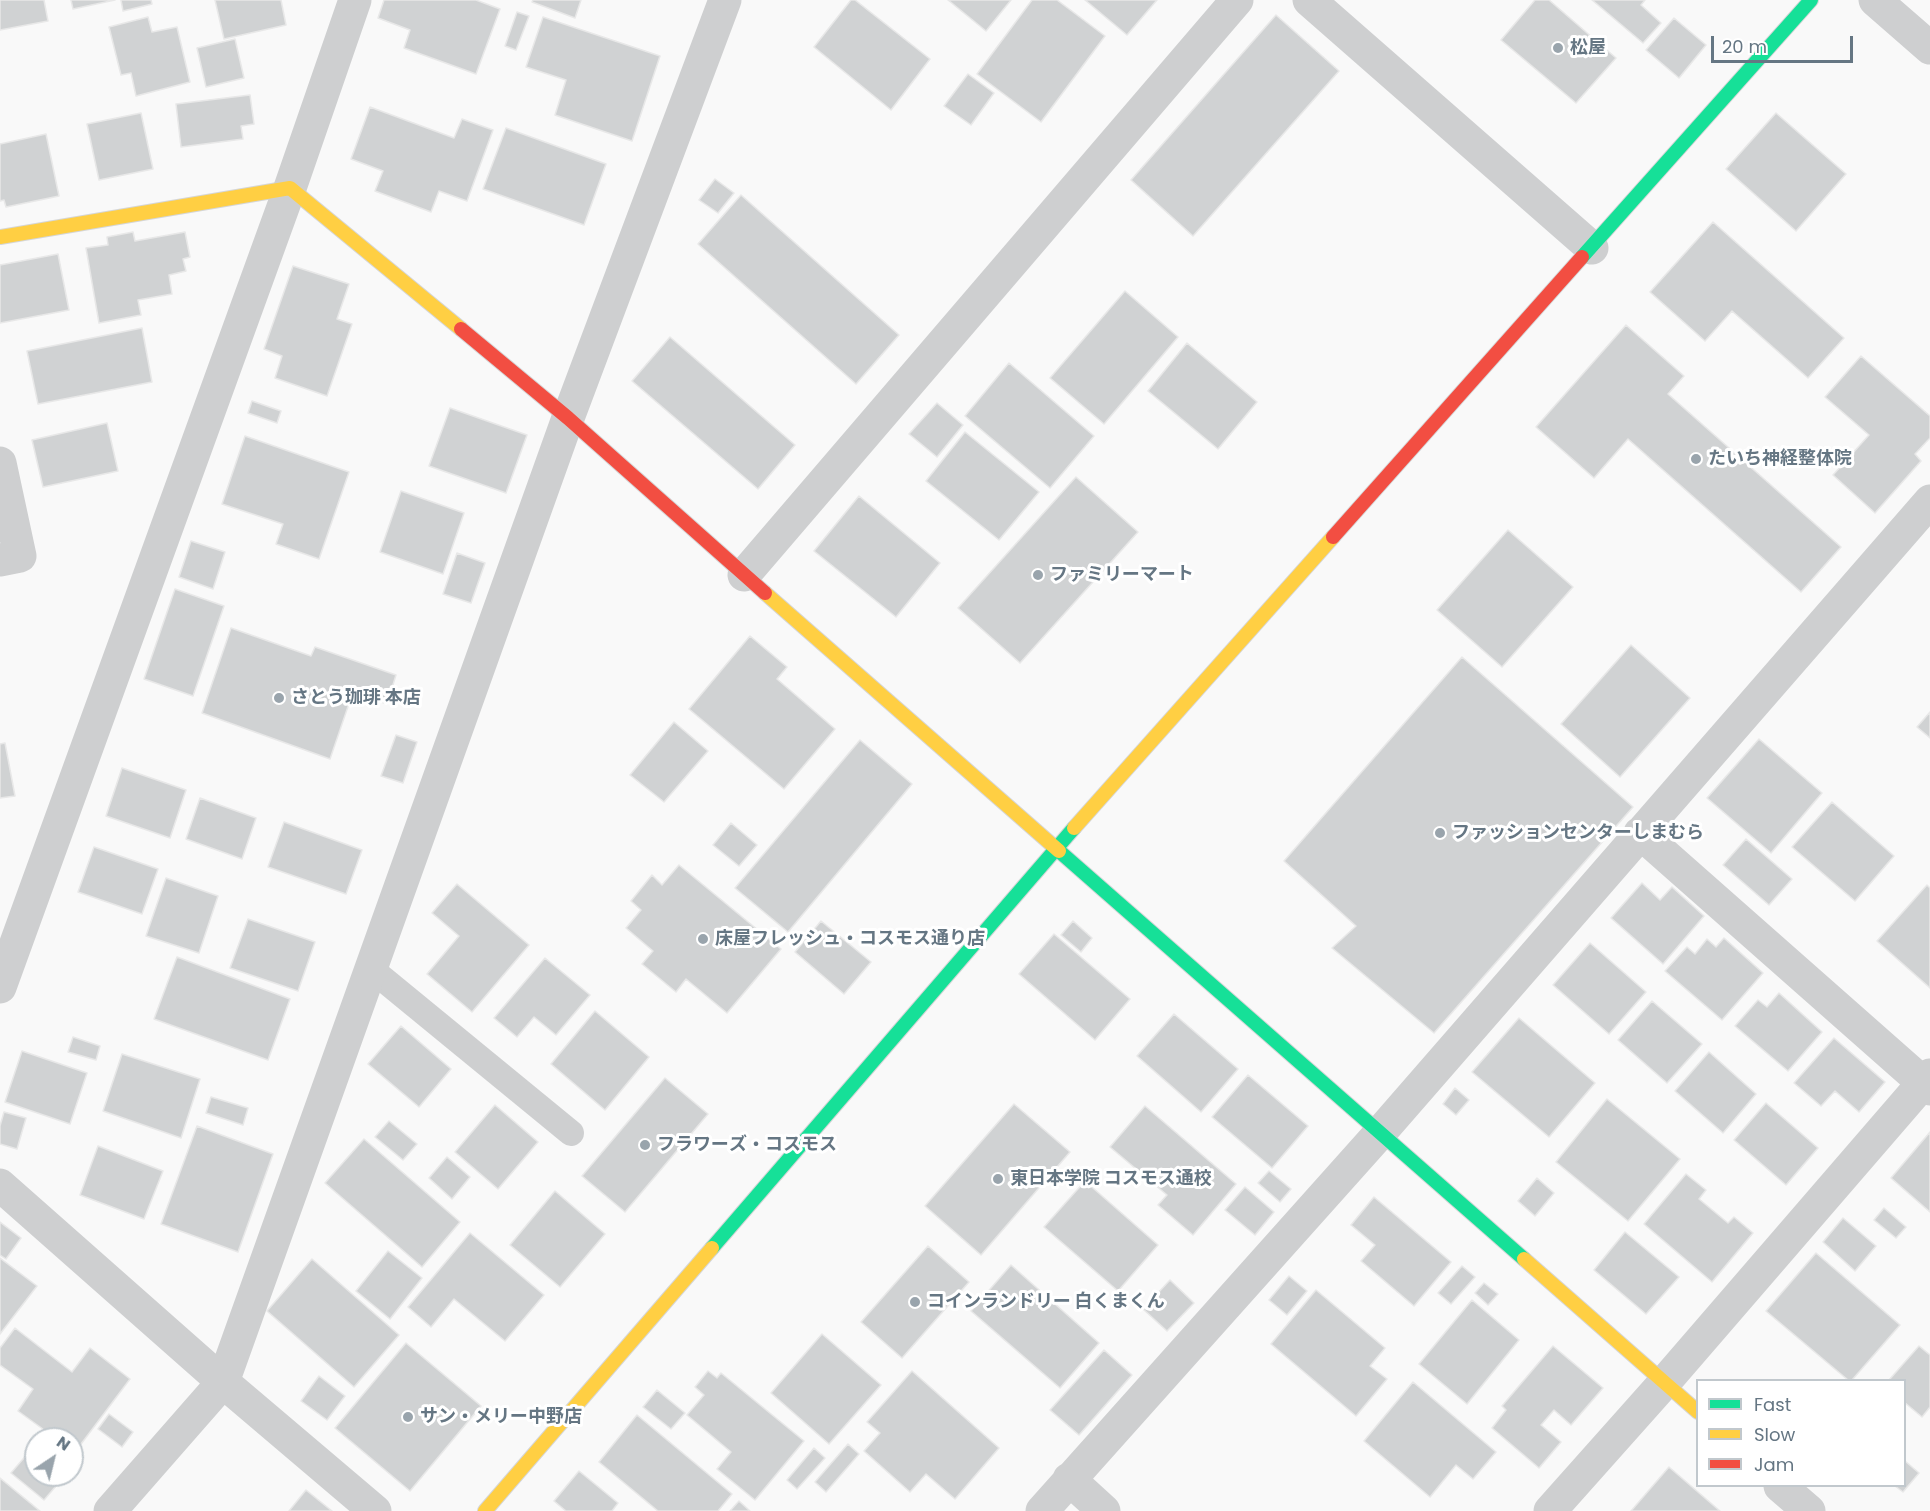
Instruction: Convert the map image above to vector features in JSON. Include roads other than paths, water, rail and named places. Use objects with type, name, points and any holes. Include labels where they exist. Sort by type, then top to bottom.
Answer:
[{"type":"street","points":[[0,987],[290,188],[355,0]]},
{"type":"street","points":[[110,1511],[222,1382],[568,418],[725,0]]},
{"type":"street","points":[[744,574],[1237,0]]},
{"type":"street","points":[[1309,0],[1592,248]]},
{"type":"street","points":[[484,1511],[1056,848],[1811,0]]},
{"type":"street","points":[[1875,0],[1930,48]]},
{"type":"street","points":[[0,237],[290,188],[568,418],[1379,1134],[1696,1410]]},
{"type":"street","points":[[0,463],[20,556],[0,560]]},
{"type":"street","points":[[1042,1511],[1379,1134],[1930,501]]},
{"type":"street","points":[[1550,1511],[1928,1082],[1640,833]]},
{"type":"street","points":[[0,1185],[222,1382],[375,1511]]},
{"type":"street","points":[[1070,1479],[1104,1511]]},
{"type":"street","points":[[1782,1487],[1809,1511]]},
{"type":"lane","points":[[371,969],[571,1133]]},
{"type":"place","name":"松屋","points":[[1558,48]]},
{"type":"place","name":"たいち神経整体院","points":[[1696,459]]},
{"type":"place","name":"ファミリーマート","points":[[1038,575]]},
{"type":"place","name":"さとう珈琲 本店","points":[[279,698]]},
{"type":"place","name":"ファッションセンターしまむら","points":[[1440,833]]},
{"type":"place","name":"床屋フレッシュ・コスモス通り店","points":[[703,939]]},
{"type":"place","name":"フラワーズ・コスモス","points":[[645,1145]]},
{"type":"place","name":"東日本学院 コスモス通校","points":[[998,1179]]},
{"type":"place","name":"コインランドリー 白くまくん","points":[[915,1302]]},
{"type":"place","name":"サン・メリー中野店","points":[[408,1417]]}]
